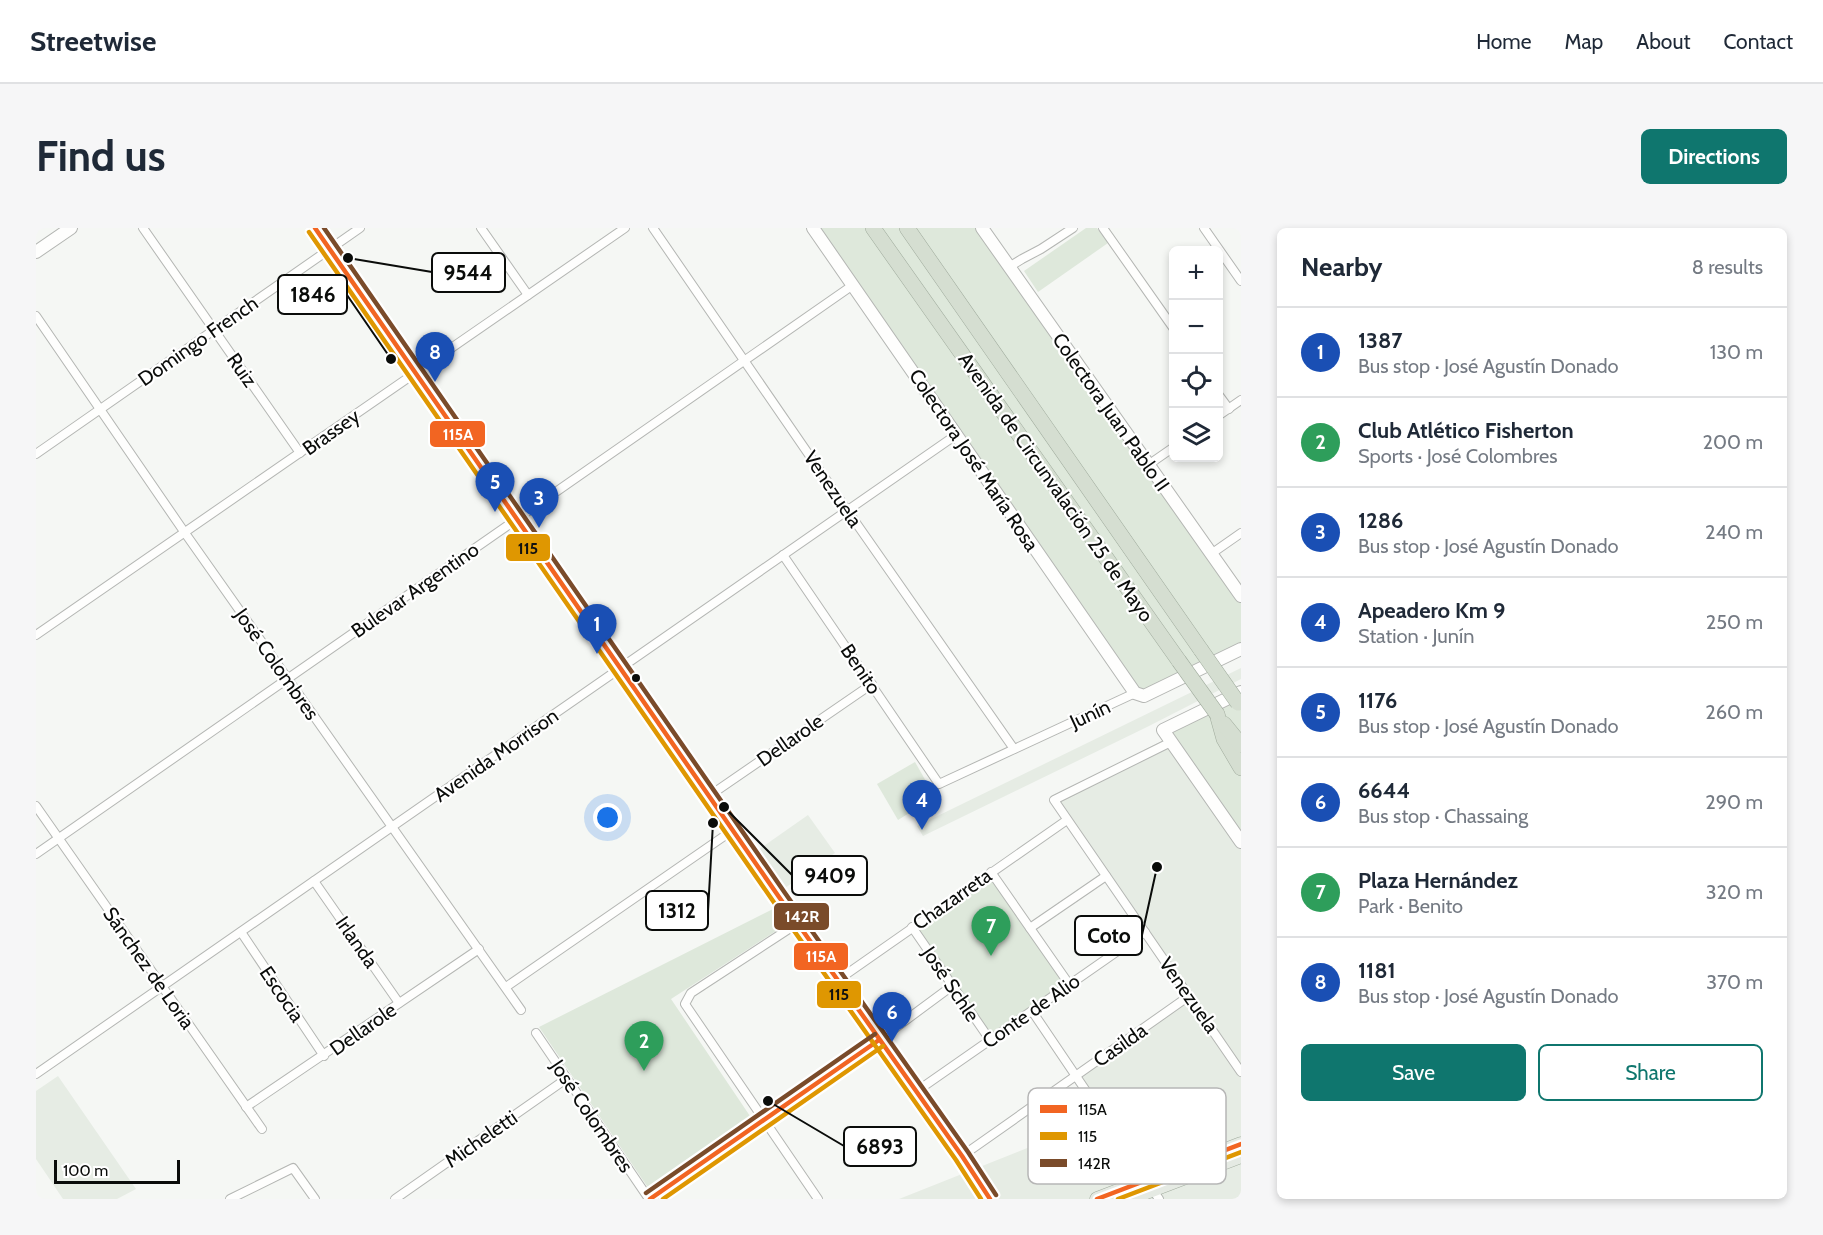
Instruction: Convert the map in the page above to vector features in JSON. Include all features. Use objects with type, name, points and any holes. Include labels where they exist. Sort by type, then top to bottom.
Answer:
[{"type":"highway","name":"Avenida de Circunvalación 25 de Mayo","points":[[873,228],[1241,745]]},
{"type":"highway","name":"Avenida de Circunvalación 25 de Mayo","points":[[907,228],[1201,650],[1240,702]]},
{"type":"highway","points":[[1217,714],[1224,739],[1241,768]]},
{"type":"main road","points":[[36,252],[71,228]]},
{"type":"main road","points":[[315,228],[990,1199]]},
{"type":"main road","name":"Colectora José María Rosa","points":[[813,228],[1135,693]]},
{"type":"main road","name":"Colectora Juan Pablo II","points":[[982,228],[1241,596]]},
{"type":"main road","name":"Junín","points":[[1135,693],[1144,696],[1241,649]]},
{"type":"main road","points":[[1240,702],[1163,730],[1241,842]]},
{"type":"main road","points":[[1226,1152],[1241,1144]]},
{"type":"main road","points":[[1226,1161],[1241,1155]]},
{"type":"main road","points":[[1128,1199],[1167,1184]]},
{"type":"main road","points":[[1097,1199],[1152,1190]]},
{"type":"street","name":"Ruiz","points":[[143,228],[300,453]]},
{"type":"street","name":"Domingo French","points":[[36,454],[360,228]]},
{"type":"street","points":[[481,228],[528,295]]},
{"type":"street","name":"Brassey","points":[[36,635],[625,228]]},
{"type":"street","name":"Venezuela","points":[[653,228],[1014,749]]},
{"type":"street","points":[[1009,267],[1073,228]]},
{"type":"street","points":[[1103,228],[1169,323]]},
{"type":"street","points":[[1204,228],[1241,281]]},
{"type":"street","name":"Bulevar Argentino","points":[[36,854],[853,285]]},
{"type":"street","name":"José Colombres","points":[[36,316],[184,533],[521,1010]]},
{"type":"street","points":[[1223,413],[1241,400]]},
{"type":"street","points":[[1223,401],[1229,409]]},
{"type":"street","name":"Avenida Morrison","points":[[36,1074],[956,435]]},
{"type":"street","points":[[1148,465],[1169,450]]},
{"type":"street","points":[[1211,554],[1241,533]]},
{"type":"street","name":"Benito","points":[[783,555],[939,784]]},
{"type":"street","name":"Dellarole","points":[[709,796],[872,684]]},
{"type":"street","name":"Junín","points":[[939,784],[1135,693]]},
{"type":"street","name":"Venezuela","points":[[1171,742],[1054,800],[1241,1072]]},
{"type":"street","name":"Sánchez de Loria","points":[[36,806],[262,1129]]},
{"type":"street","name":"Chazarreta","points":[[838,980],[1067,820]]},
{"type":"street","points":[[506,987],[733,830]]},
{"type":"street","points":[[992,872],[1069,984]]},
{"type":"street","points":[[1030,928],[1106,876]]},
{"type":"street","name":"Irlanda","points":[[314,881],[399,1003]]},
{"type":"street","points":[[798,923],[691,993],[685,1004],[818,1199]]},
{"type":"street","name":"José Schle","points":[[912,927],[990,1040]]},
{"type":"street","name":"Escocia","points":[[241,932],[324,1056]]},
{"type":"street","name":"Conte de Alio","points":[[917,1091],[1145,932]]},
{"type":"street","name":"Dellarole","points":[[246,1107],[479,949]]},
{"type":"street","points":[[649,1199],[879,1040],[952,986]]},
{"type":"street","name":"Casilda","points":[[1059,1088],[1189,996]]},
{"type":"street","points":[[1032,1011],[1084,1088]]},
{"type":"street","name":"José Colombres","points":[[536,1033],[649,1199]]},
{"type":"street","name":"Micheletti","points":[[395,1199],[566,1079]]},
{"type":"street","name":"Casilda","points":[[962,1156],[1028,1110]]},
{"type":"street","points":[[230,1199],[293,1168],[315,1199]]},
{"type":"shaded area","points":[[813,228],[982,228],[1241,596],[1241,649],[1144,696]]},
{"type":"shaded area","points":[[1086,228],[1097,228],[1108,243],[1038,292],[1024,271]]},
{"type":"shaded area","points":[[1241,668],[1241,679],[1147,727],[923,836],[917,826]]},
{"type":"shaded area","points":[[1241,692],[1241,842],[1163,730]]},
{"type":"shaded area","points":[[1171,742],[1241,842],[1241,1199],[899,1199],[1028,1148],[1028,1184],[1226,1184],[1226,1088],[1084,1088],[1076,1076],[1189,996],[1054,800]]},
{"type":"shaded area","points":[[915,762],[935,797],[898,820],[877,784]]},
{"type":"shaded area","points":[[808,815],[835,853],[785,888],[758,850]]},
{"type":"shaded area","points":[[991,872],[1069,984],[990,1040],[912,927]]},
{"type":"shaded area","points":[[773,909],[778,910],[785,920],[785,925],[671,999],[750,1116],[749,1120],[649,1189],[539,1027]]},
{"type":"shaded area","points":[[58,1076],[136,1189],[117,1199],[63,1199],[36,1159],[36,1091]]},
{"type":"transit line","name":"115A","points":[[315,228],[990,1199]]},
{"type":"transit line","name":"142R","points":[[324,228],[996,1195]]},
{"type":"transit line","name":"115","points":[[309,232],[981,1199]]},
{"type":"transit line","name":"142R","points":[[646,1193],[875,1034]]},
{"type":"transit line","name":"115A","points":[[650,1199],[879,1040]]},
{"type":"transit line","name":"115","points":[[663,1199],[883,1046]]},
{"type":"transit line","name":"115A","points":[[1226,1150],[1241,1144]]},
{"type":"transit line","name":"115","points":[[1226,1158],[1241,1152]]},
{"type":"transit line","name":"115A","points":[[1097,1199],[1136,1184]]},
{"type":"transit line","name":"115","points":[[1118,1199],[1157,1184]]},
{"type":"place","name":"9544","points":[[348,258]]},
{"type":"place","name":"1846","points":[[391,359]]},
{"type":"place","name":"1181","points":[[435,382]]},
{"type":"place","name":"1176","points":[[495,512]]},
{"type":"place","name":"1286","points":[[539,528]]},
{"type":"place","name":"1387","points":[[597,654]]},
{"type":"place","name":"9409","points":[[724,807]]},
{"type":"place","name":"1312","points":[[713,823]]},
{"type":"place","name":"Apeadero Km 9","points":[[922,830]]},
{"type":"place","name":"Coto","points":[[1157,867]]},
{"type":"place","name":"Plaza Hernández","points":[[991,956]]},
{"type":"place","name":"6644","points":[[892,1042]]},
{"type":"place","name":"Club Atlético Fisherton","points":[[644,1071]]},
{"type":"place","name":"6893","points":[[768,1101]]}]
